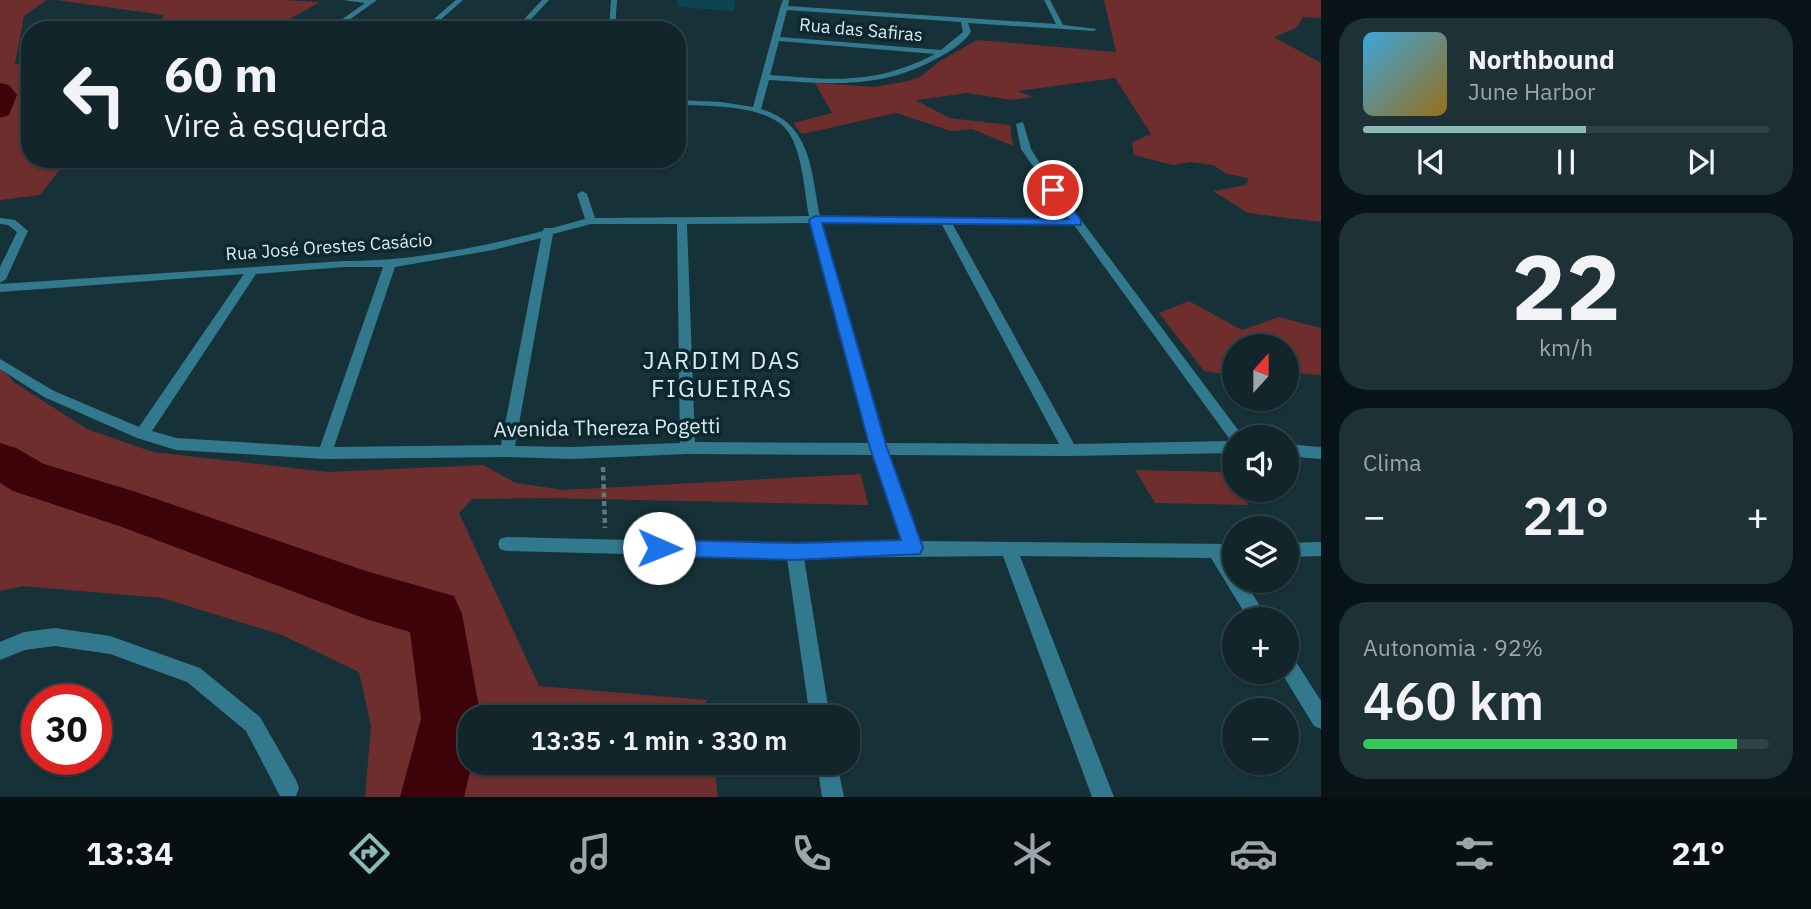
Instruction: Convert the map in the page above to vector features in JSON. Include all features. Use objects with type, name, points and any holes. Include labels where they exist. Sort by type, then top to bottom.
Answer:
[{"type":"street","points":[[346,0],[373,1]]},
{"type":"street","points":[[435,21],[460,0]]},
{"type":"street","points":[[526,21],[546,0]]},
{"type":"street","points":[[613,21],[614,0]]},
{"type":"street","points":[[1047,0],[1061,27]]},
{"type":"street","points":[[343,21],[373,1]]},
{"type":"street","points":[[757,108],[784,4],[1094,29]]},
{"type":"street","points":[[764,77],[863,83],[909,69],[943,52],[965,36],[967,32],[964,20]]},
{"type":"street","name":"Rua das Safiras","points":[[776,39],[943,52]]},
{"type":"street","points":[[686,103],[757,108],[791,128],[802,156],[815,220],[879,448],[914,548]]},
{"type":"street","points":[[1020,124],[1026,149],[1076,222],[1227,425]]},
{"type":"street","points":[[582,194],[591,221]]},
{"type":"street","points":[[945,220],[1070,450]]},
{"type":"street","points":[[0,221],[11,222],[23,231],[0,279]]},
{"type":"street","name":"Rua José Orestes Casácio","points":[[0,288],[253,270],[390,264],[493,247],[548,230],[591,221],[1076,222]]},
{"type":"street","points":[[682,222],[688,448]]},
{"type":"street","points":[[507,451],[548,230]]},
{"type":"street","points":[[325,453],[390,264]]},
{"type":"street","points":[[142,434],[253,270]]},
{"type":"street","name":"Avenida Thereza Pogetti","points":[[0,363],[49,394],[142,434],[176,444],[325,453],[571,453],[688,448],[1070,450],[1222,447]]},
{"type":"street","points":[[1299,451],[1321,453]]},
{"type":"street","points":[[506,544],[794,551],[914,548],[1222,551]]},
{"type":"street","points":[[1009,548],[1102,797]]},
{"type":"street","points":[[1299,550],[1321,549]]},
{"type":"street","points":[[794,551],[818,705]]},
{"type":"street","points":[[0,650],[23,641],[55,637],[110,645],[193,675],[253,724],[288,788]]},
{"type":"street","points":[[1299,684],[1321,719]]},
{"type":"street","points":[[829,775],[833,797]]},
{"type":"path","points":[[604,481],[605,547]]},
{"type":"shaded area","points":[[0,0],[47,0],[21,21],[15,64],[21,65],[21,168],[61,168],[40,195],[0,200]]},
{"type":"shaded area","points":[[56,0],[320,2],[286,21],[160,21],[164,15]]},
{"type":"shaded area","points":[[1104,0],[1321,0],[1321,18],[1303,17],[1296,28],[1274,37],[1321,63],[1321,222],[1248,213],[1213,191],[1246,185],[1249,178],[1227,174],[1213,165],[1190,162],[1173,165],[1134,155],[1132,142],[1151,134],[1115,78],[1017,91],[1033,97],[1011,100],[968,93],[916,100],[949,118],[1010,125],[1013,146],[972,129],[951,131],[896,113],[802,134],[793,123],[832,113],[815,83],[874,87],[908,81],[920,77],[940,61],[977,40],[1116,52]]},
{"type":"shaded area","points":[[1189,301],[1242,330],[1279,317],[1321,328],[1321,375],[1299,373],[1299,334],[1222,334],[1222,373],[1204,371],[1159,313]]},
{"type":"shaded area","points":[[0,367],[15,383],[87,429],[153,452],[328,472],[483,465],[516,483],[563,490],[861,474],[868,505],[545,498],[472,499],[459,513],[539,686],[706,700],[707,705],[458,705],[458,775],[715,775],[718,797],[365,797],[371,726],[359,672],[282,635],[162,598],[23,586],[0,591]]},
{"type":"shaded area","points":[[1135,470],[1222,472],[1222,502],[1247,502],[1249,505],[1155,503]]},
{"type":"waterway","points":[[0,90],[5,95],[0,110]]},
{"type":"waterway","points":[[0,460],[29,478],[136,512],[366,595],[435,614],[451,719],[432,797]]},
{"type":"district","name":"JARDIM DAS FIGUEIRAS","points":[[722,375]]},
{"type":"route","points":[[659,548],[794,551],[914,548],[879,448],[815,220],[1076,222],[1053,190]]}]
